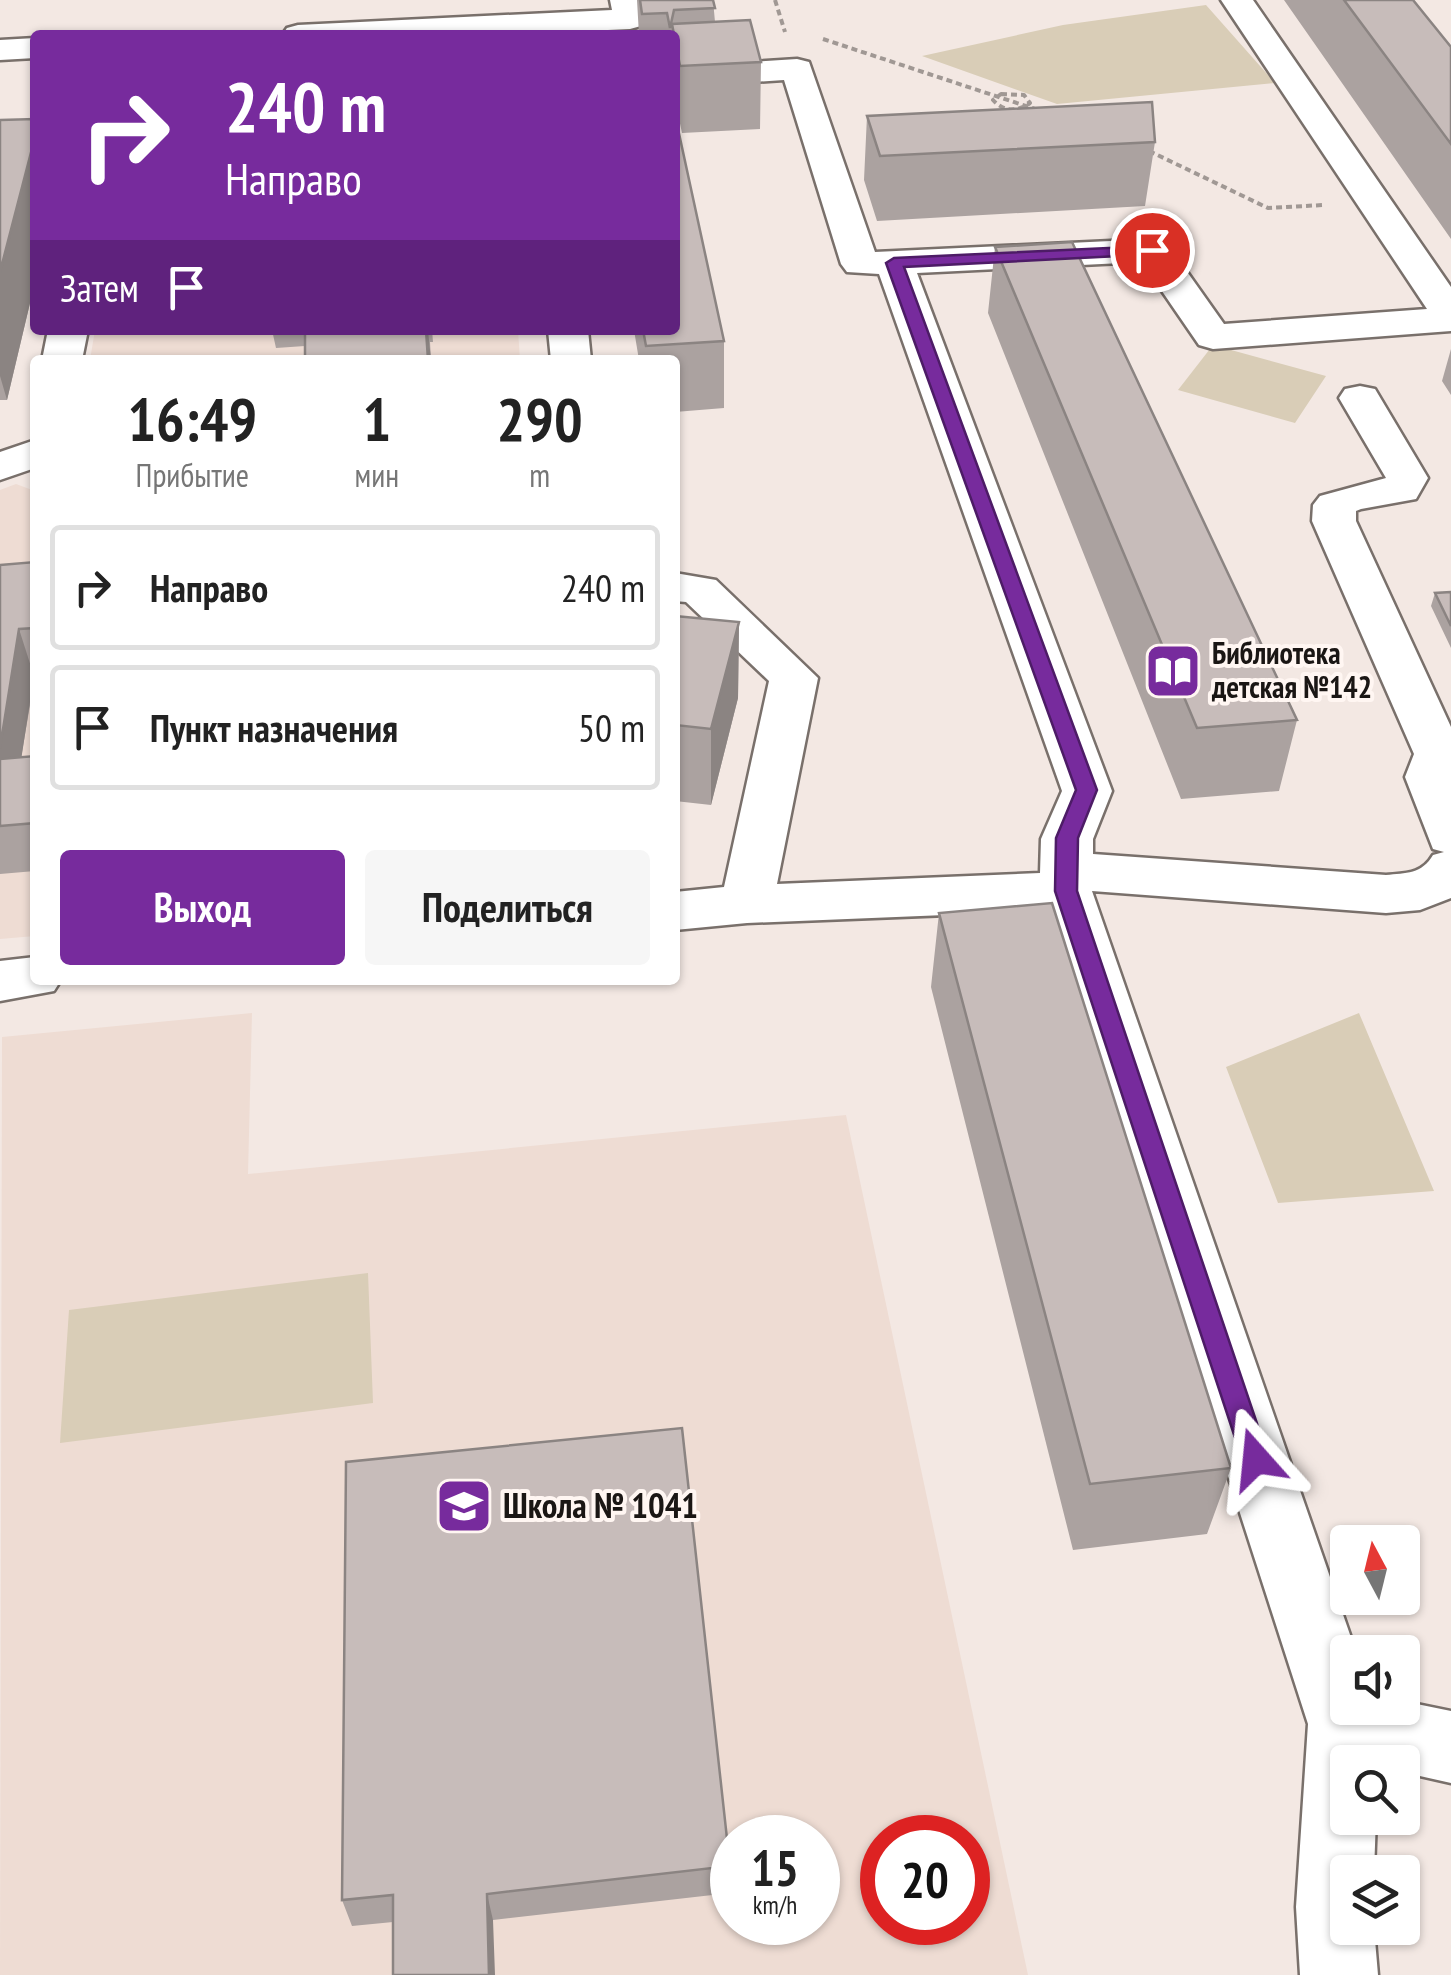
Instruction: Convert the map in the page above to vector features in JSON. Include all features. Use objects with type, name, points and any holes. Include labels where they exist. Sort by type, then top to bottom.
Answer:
[{"type":"lane","points":[[409,30],[630,20],[626,0]]},
{"type":"lane","points":[[680,76],[797,70],[860,264],[1152,250],[1213,337],[1451,317],[1237,0]]},
{"type":"lane","points":[[0,50],[30,48]]},
{"type":"lane","points":[[894,263],[1087,790],[1067,838],[1066,881],[1330,1682]]},
{"type":"lane","points":[[1360,398],[1407,478],[1401,490],[1350,498],[1335,505],[1334,521],[1439,754],[1430,777],[1451,836]]},
{"type":"lane","points":[[0,467],[30,455]]},
{"type":"lane","points":[[680,588],[700,590],[794,678],[748,904]]},
{"type":"lane","points":[[680,911],[1066,881],[1386,894],[1420,891],[1448,878],[1451,868]]},
{"type":"lane","points":[[0,981],[30,978]]},
{"type":"lane","points":[[1338,1975],[1334,1907],[1344,1725]]},
{"type":"lane","points":[[1349,1725],[1451,1747]]},
{"type":"path","points":[[783,26],[801,32]]},
{"type":"path","points":[[819,37],[1044,112]]},
{"type":"path","points":[[996,96],[994,103],[1002,108],[1027,106]]},
{"type":"path","points":[[1144,149],[1268,208],[1374,202]]},
{"type":"shaded area","points":[[1206,5],[1275,83],[1057,104],[922,56],[1063,25]]},
{"type":"shaded area","points":[[94,335],[518,335],[520,355],[91,355]]},
{"type":"shaded area","points":[[1213,345],[1326,376],[1295,423],[1178,390]]},
{"type":"shaded area","points":[[16,484],[30,489],[30,936],[0,939],[0,490]]},
{"type":"shaded area","name":"Школа № 1041","points":[[252,1013],[248,1174],[846,1115],[1028,1975],[0,1975],[2,1037]]},
{"type":"shaded area","points":[[1359,1013],[1434,1191],[1278,1203],[1226,1067]]},
{"type":"shaded area","points":[[368,1273],[373,1403],[60,1443],[69,1310]]},
{"type":"building","points":[[640,0],[713,0],[715,8],[674,10],[670,28],[667,13],[642,14]]},
{"type":"building","points":[[1344,0],[1413,0],[1451,47],[1451,144]]},
{"type":"building","points":[[750,20],[761,62],[680,66],[680,30],[673,30],[672,24]]},
{"type":"building","points":[[1152,102],[1155,142],[880,156],[867,116]]},
{"type":"building","points":[[30,119],[30,156],[0,272],[0,120]]},
{"type":"building","points":[[680,138],[724,341],[646,346],[644,335],[680,335]]},
{"type":"building","points":[[1072,242],[1297,720],[1197,728],[995,247]]},
{"type":"building","points":[[305,335],[426,335],[428,355],[305,355]]},
{"type":"building","points":[[30,562],[30,628],[19,629],[0,748],[0,565]]},
{"type":"building","points":[[1451,592],[1451,626],[1435,593]]},
{"type":"building","points":[[680,616],[739,622],[711,729],[680,726]]},
{"type":"building","points":[[30,756],[30,823],[0,826],[0,759]]},
{"type":"building","points":[[1052,903],[1231,1468],[1090,1484],[939,913]]},
{"type":"building","points":[[682,1428],[724,1815],[710,1815],[710,1868],[487,1894],[489,1975],[393,1975],[393,1895],[342,1900],[346,1462]]},
{"type":"place","name":"Библиотека детская №142","points":[[1173,671]]},
{"type":"place","name":"Школа № 1041","points":[[464,1506]]},
{"type":"route","points":[[1152,250],[894,263],[1087,790],[1067,838],[1066,891],[1256,1459]]}]
